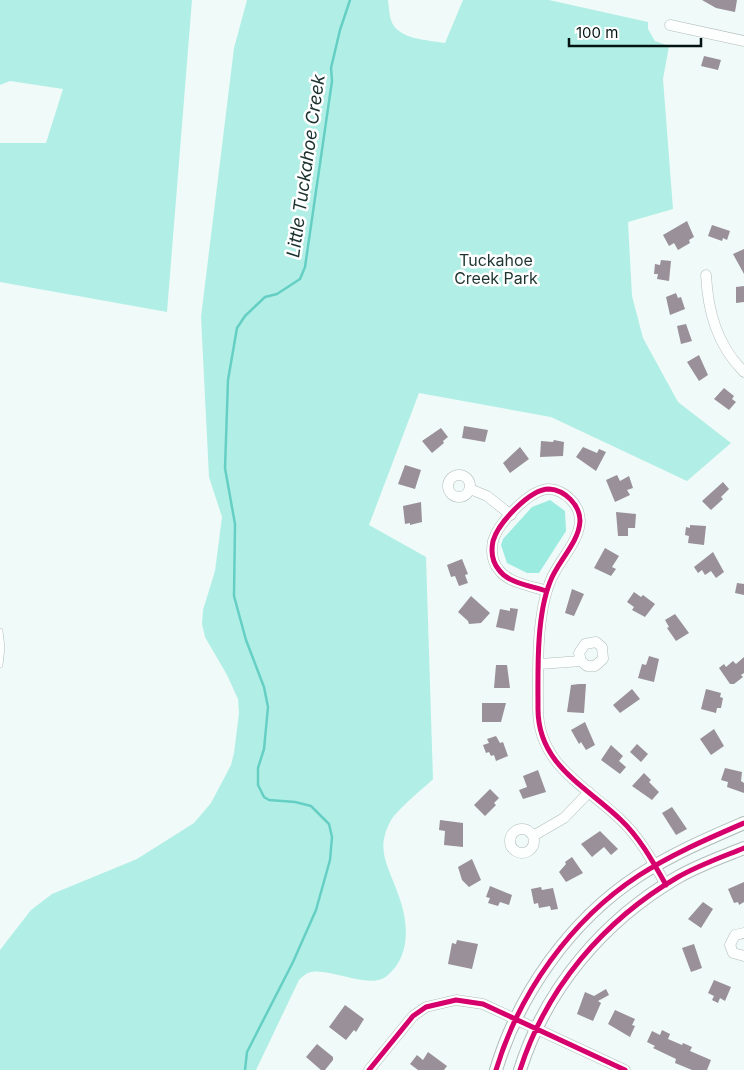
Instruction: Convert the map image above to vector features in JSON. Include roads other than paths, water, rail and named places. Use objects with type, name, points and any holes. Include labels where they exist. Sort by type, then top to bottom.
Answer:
[{"type":"street","points":[[670,25],[744,42]]},
{"type":"street","points":[[706,275],[712,320],[728,354],[744,372]]},
{"type":"street","points":[[470,489],[488,496],[511,515]]},
{"type":"street","points":[[546,591],[507,577],[498,570],[493,560],[494,539],[511,515],[535,492],[549,489],[564,494],[571,499],[578,510],[580,519],[578,534],[558,563],[546,591],[542,617],[538,710],[542,740],[551,756],[633,833],[666,885]]},
{"type":"street","points":[[540,664],[581,661]]},
{"type":"street","points":[[533,836],[564,818],[589,792]]},
{"type":"street","points":[[496,1070],[517,1018],[534,985],[574,932],[605,902],[655,866],[692,845],[744,823]]},
{"type":"street","points":[[520,1070],[553,998],[588,951],[618,920],[666,885],[744,848]]},
{"type":"street","points":[[744,933],[735,935],[730,945],[733,953],[744,956]]},
{"type":"street","points":[[369,1070],[414,1016],[441,1002],[470,1000],[517,1018],[625,1070]]},
{"type":"lane","points":[[0,631],[0,665]]},
{"type":"waterway","name":"Little Tuckahoe Creek","points":[[245,1070],[247,1052],[293,962],[316,910],[330,860],[332,837],[329,824],[311,806],[295,802],[269,800],[264,797],[258,785],[258,768],[264,749],[268,707],[264,687],[246,640],[234,596],[235,524],[225,468],[228,380],[237,328],[245,316],[265,297],[277,294],[300,279],[305,267],[332,81],[331,68],[340,30],[350,0]]},
{"type":"park label","name":"Tuckahoe Creek Park","points":[[496,269]]}]
